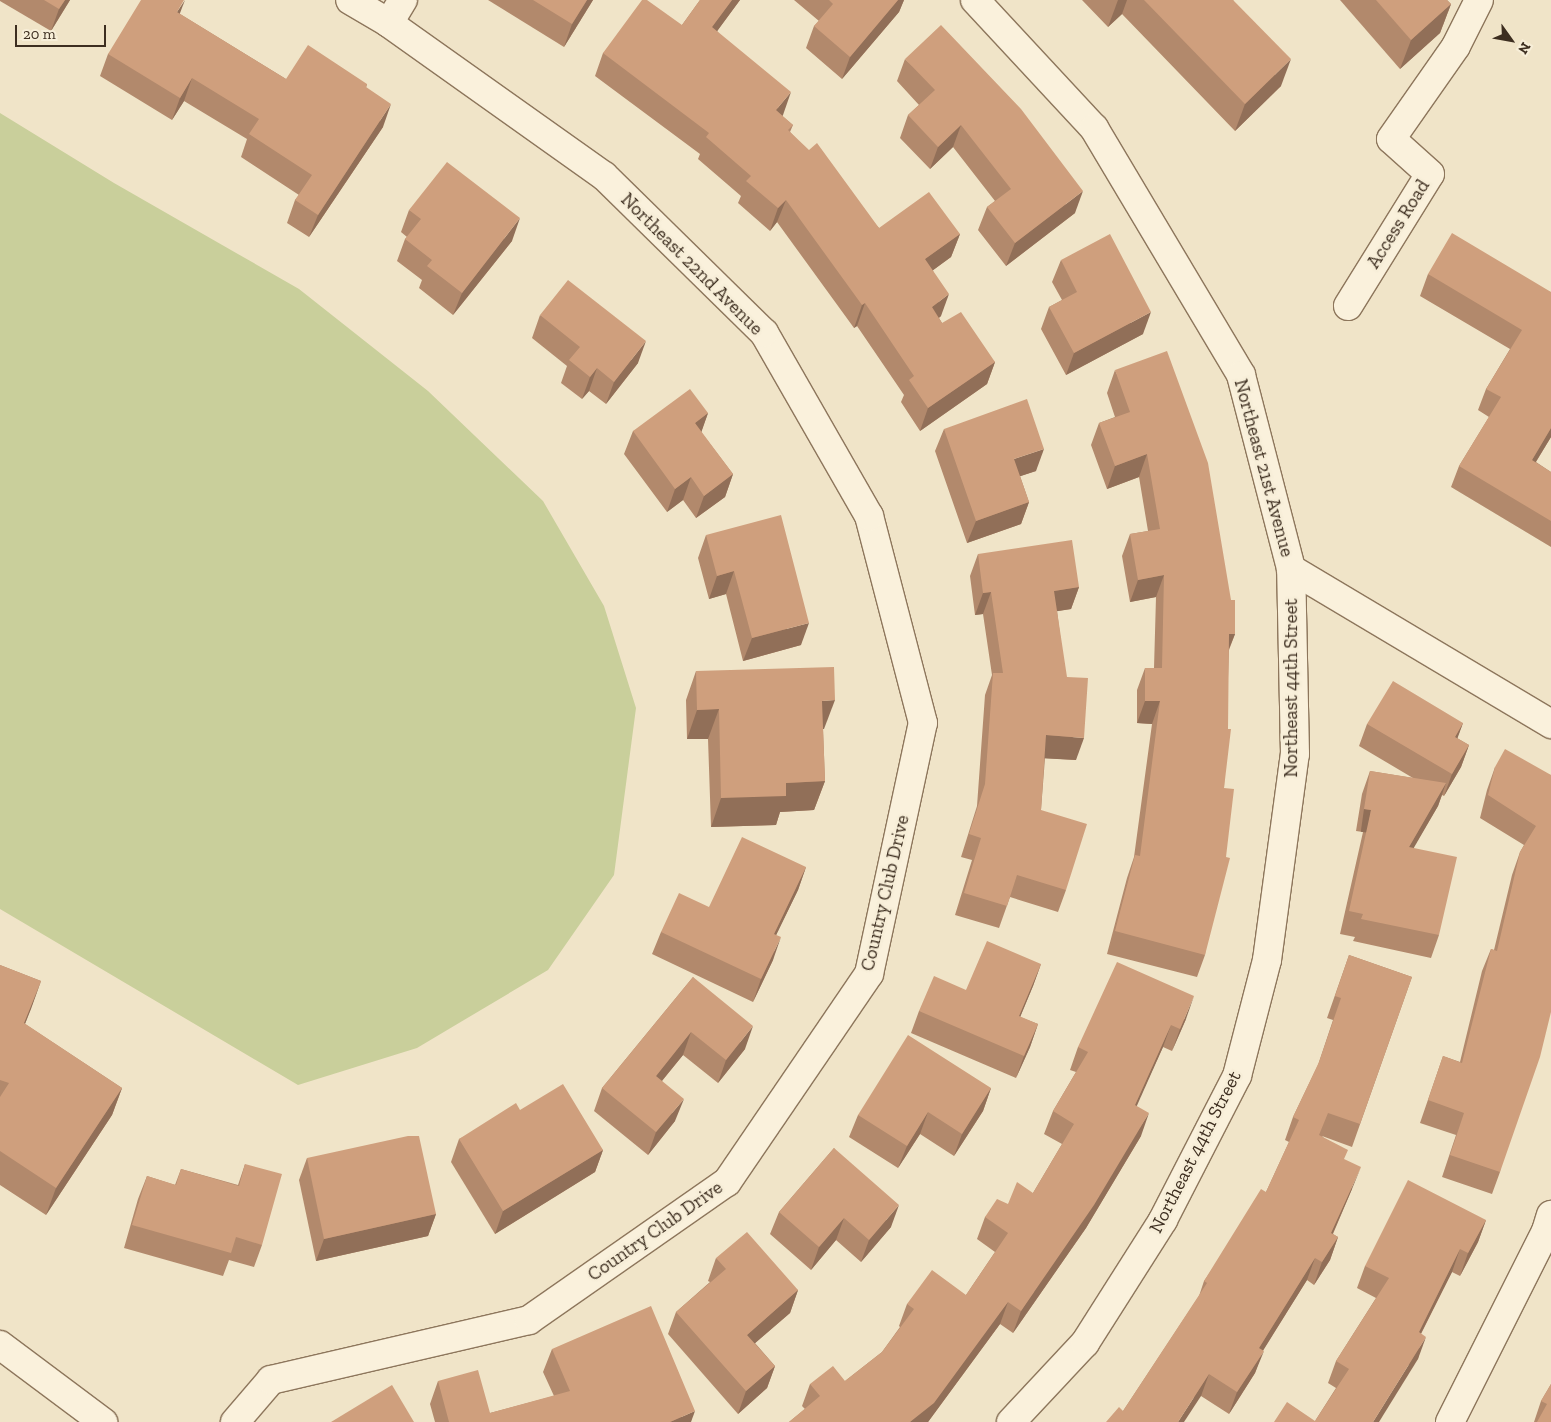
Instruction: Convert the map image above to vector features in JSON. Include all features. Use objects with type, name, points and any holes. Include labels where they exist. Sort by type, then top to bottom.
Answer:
[{"type":"street","name":"Northeast 22nd Avenue","points":[[350,0],[389,23],[604,176],[764,333],[869,516],[923,723]]},
{"type":"street","points":[[389,23],[403,0]]},
{"type":"street","name":"Northeast 21st Avenue","points":[[975,0],[1094,128],[1241,375],[1291,569],[1551,724]]},
{"type":"street","name":"Access Road","points":[[1348,306],[1430,174],[1391,139],[1456,46],[1479,0]]},
{"type":"street","name":"Northeast 44th Street","points":[[1011,1422],[1085,1343],[1163,1220],[1237,1076],[1267,960],[1295,754],[1291,569]]},
{"type":"street","name":"Country Club Drive","points":[[235,1422],[271,1380],[528,1320],[726,1182],[868,974],[923,723]]},
{"type":"street","points":[[1450,1422],[1546,1231],[1551,1215]]},
{"type":"street","points":[[0,1345],[103,1422]]},
{"type":"green space","points":[[0,113],[114,183],[299,289],[428,391],[543,501],[604,606],[636,708],[614,875],[548,970],[417,1048],[298,1085],[0,909]]},
{"type":"building","points":[[44,0],[65,0],[59,9]]},
{"type":"building","points":[[141,0],[184,0],[177,12],[286,79],[308,45],[367,84],[366,87],[391,104],[318,215],[295,200],[312,175],[249,134],[259,119],[192,78],[180,98],[108,54]]},
{"type":"building","points":[[533,0],[587,0],[572,24]]},
{"type":"building","points":[[642,0],[647,0],[682,25],[700,0],[732,0],[712,27],[791,92],[776,110],[793,125],[788,130],[809,150],[817,143],[879,228],[929,192],[960,234],[925,259],[949,294],[932,307],[942,323],[961,312],[995,362],[928,408],[909,380],[914,376],[865,303],[862,305],[786,200],[778,208],[746,181],[751,176],[706,137],[709,133],[603,53]]},
{"type":"building","points":[[829,0],[898,0],[850,57],[814,26],[833,4]]},
{"type":"building","points":[[1144,0],[1233,0],[1291,59],[1245,104]]},
{"type":"building","points":[[1376,0],[1447,0],[1451,4],[1411,40]]},
{"type":"building","points":[[941,25],[1021,109],[1083,191],[1015,243],[987,207],[1011,189],[961,125],[938,147],[908,115],[935,90],[905,59]]},
{"type":"building","points":[[447,162],[520,218],[462,293],[427,266],[432,260],[405,239],[421,219],[409,210]]},
{"type":"building","points":[[1452,233],[1551,292],[1551,428],[1532,460],[1551,472],[1551,521],[1459,466],[1501,397],[1486,389],[1522,330],[1428,274]]},
{"type":"building","points":[[1110,234],[1151,312],[1074,353],[1049,307],[1077,292],[1061,260]]},
{"type":"building","points":[[568,280],[646,341],[614,382],[597,368],[590,377],[569,360],[580,347],[540,315]]},
{"type":"building","points":[[1167,351],[1208,463],[1231,600],[1235,600],[1235,634],[1229,634],[1228,729],[1231,729],[1224,788],[1234,789],[1226,857],[1230,858],[1205,955],[1115,931],[1135,855],[1140,856],[1160,701],[1145,701],[1145,668],[1162,668],[1164,575],[1138,580],[1130,534],[1160,529],[1147,454],[1115,466],[1099,423],[1130,412],[1115,370]]},
{"type":"building","points":[[690,389],[708,413],[695,423],[733,474],[704,496],[691,477],[675,489],[633,431]]},
{"type":"building","points":[[1027,399],[1044,449],[1014,459],[1029,502],[976,521],[944,429]]},
{"type":"building","points":[[781,515],[809,623],[752,638],[734,571],[717,576],[706,535]]},
{"type":"building","points":[[1072,540],[1079,587],[1054,591],[1067,677],[1088,678],[1084,738],[1046,735],[1041,810],[1087,824],[1066,890],[1017,875],[1007,906],[964,893],[981,838],[969,834],[985,784],[993,673],[1003,673],[991,592],[983,593],[978,554]]},
{"type":"building","points":[[834,667],[835,700],[822,701],[825,781],[786,783],[786,796],[721,798],[719,709],[697,710],[696,671]]},
{"type":"building","points":[[1393,681],[1463,723],[1455,737],[1469,745],[1452,774],[1367,724]]},
{"type":"building","points":[[1505,749],[1551,775],[1551,1012],[1540,1057],[1500,1172],[1450,1155],[1464,1113],[1428,1100],[1443,1056],[1462,1063],[1491,949],[1497,951],[1520,852],[1536,826],[1488,795],[1495,767]]},
{"type":"building","points":[[1370,771],[1446,783],[1409,847],[1457,857],[1439,935],[1361,919],[1363,914],[1349,911],[1371,810],[1364,809]]},
{"type":"building","points":[[742,837],[806,867],[774,934],[781,937],[761,979],[661,932],[679,893],[709,907]]},
{"type":"building","points":[[987,941],[1041,964],[1019,1016],[1038,1024],[1024,1056],[919,1011],[934,976],[966,990]]},
{"type":"building","points":[[1349,955],[1412,977],[1360,1124],[1328,1113],[1319,1135],[1348,1150],[1344,1159],[1361,1167],[1331,1233],[1338,1237],[1322,1262],[1315,1258],[1259,1348],[1264,1351],[1237,1392],[1209,1374],[1178,1422],[1106,1422],[1119,1407],[1123,1411],[1207,1283],[1204,1281],[1261,1189],[1266,1192],[1299,1120],[1293,1117],[1319,1062],[1341,998],[1335,996]]},
{"type":"building","points":[[1117,962],[1194,996],[1180,1029],[1171,1025],[1135,1105],[1149,1113],[1094,1205],[1021,1311],[1008,1302],[934,1403],[910,1422],[789,1422],[820,1396],[810,1384],[833,1366],[845,1381],[882,1352],[914,1309],[907,1304],[932,1270],[966,1295],[1008,1233],[985,1217],[997,1199],[1008,1204],[1017,1182],[1033,1193],[1074,1124],[1053,1111],[1088,1052],[1078,1047]]},
{"type":"building","points":[[0,965],[41,981],[24,1023],[122,1088],[56,1188],[0,1151],[0,1097],[9,1083],[0,1080]]},
{"type":"building","points":[[693,977],[753,1026],[726,1060],[691,1032],[656,1076],[684,1099],[656,1132],[602,1088]]},
{"type":"building","points":[[908,1035],[991,1088],[962,1134],[928,1112],[907,1146],[858,1115]]},
{"type":"building","points":[[563,1084],[603,1150],[503,1211],[459,1139],[516,1103],[520,1110]]},
{"type":"building","points":[[408,1136],[419,1136],[436,1214],[324,1239],[307,1158]]},
{"type":"building","points":[[834,1148],[899,1205],[869,1240],[844,1218],[819,1247],[779,1212]]},
{"type":"building","points":[[245,1164],[282,1174],[262,1245],[236,1237],[231,1253],[132,1225],[147,1176],[176,1185],[181,1169],[239,1186]]},
{"type":"building","points":[[1408,1180],[1486,1220],[1468,1253],[1460,1249],[1419,1332],[1426,1337],[1373,1422],[1274,1422],[1287,1402],[1315,1421],[1349,1369],[1336,1361],[1389,1278],[1365,1266]]},
{"type":"building","points":[[747,1232],[798,1290],[747,1335],[775,1366],[746,1391],[676,1312],[726,1269],[716,1258]]},
{"type":"building","points":[[651,1306],[695,1411],[670,1422],[449,1422],[438,1381],[478,1370],[490,1413],[570,1391],[552,1349]]},
{"type":"building","points":[[1551,1384],[1551,1422],[1537,1422],[1547,1404],[1541,1401]]},
{"type":"building","points":[[392,1385],[414,1422],[331,1422]]}]
